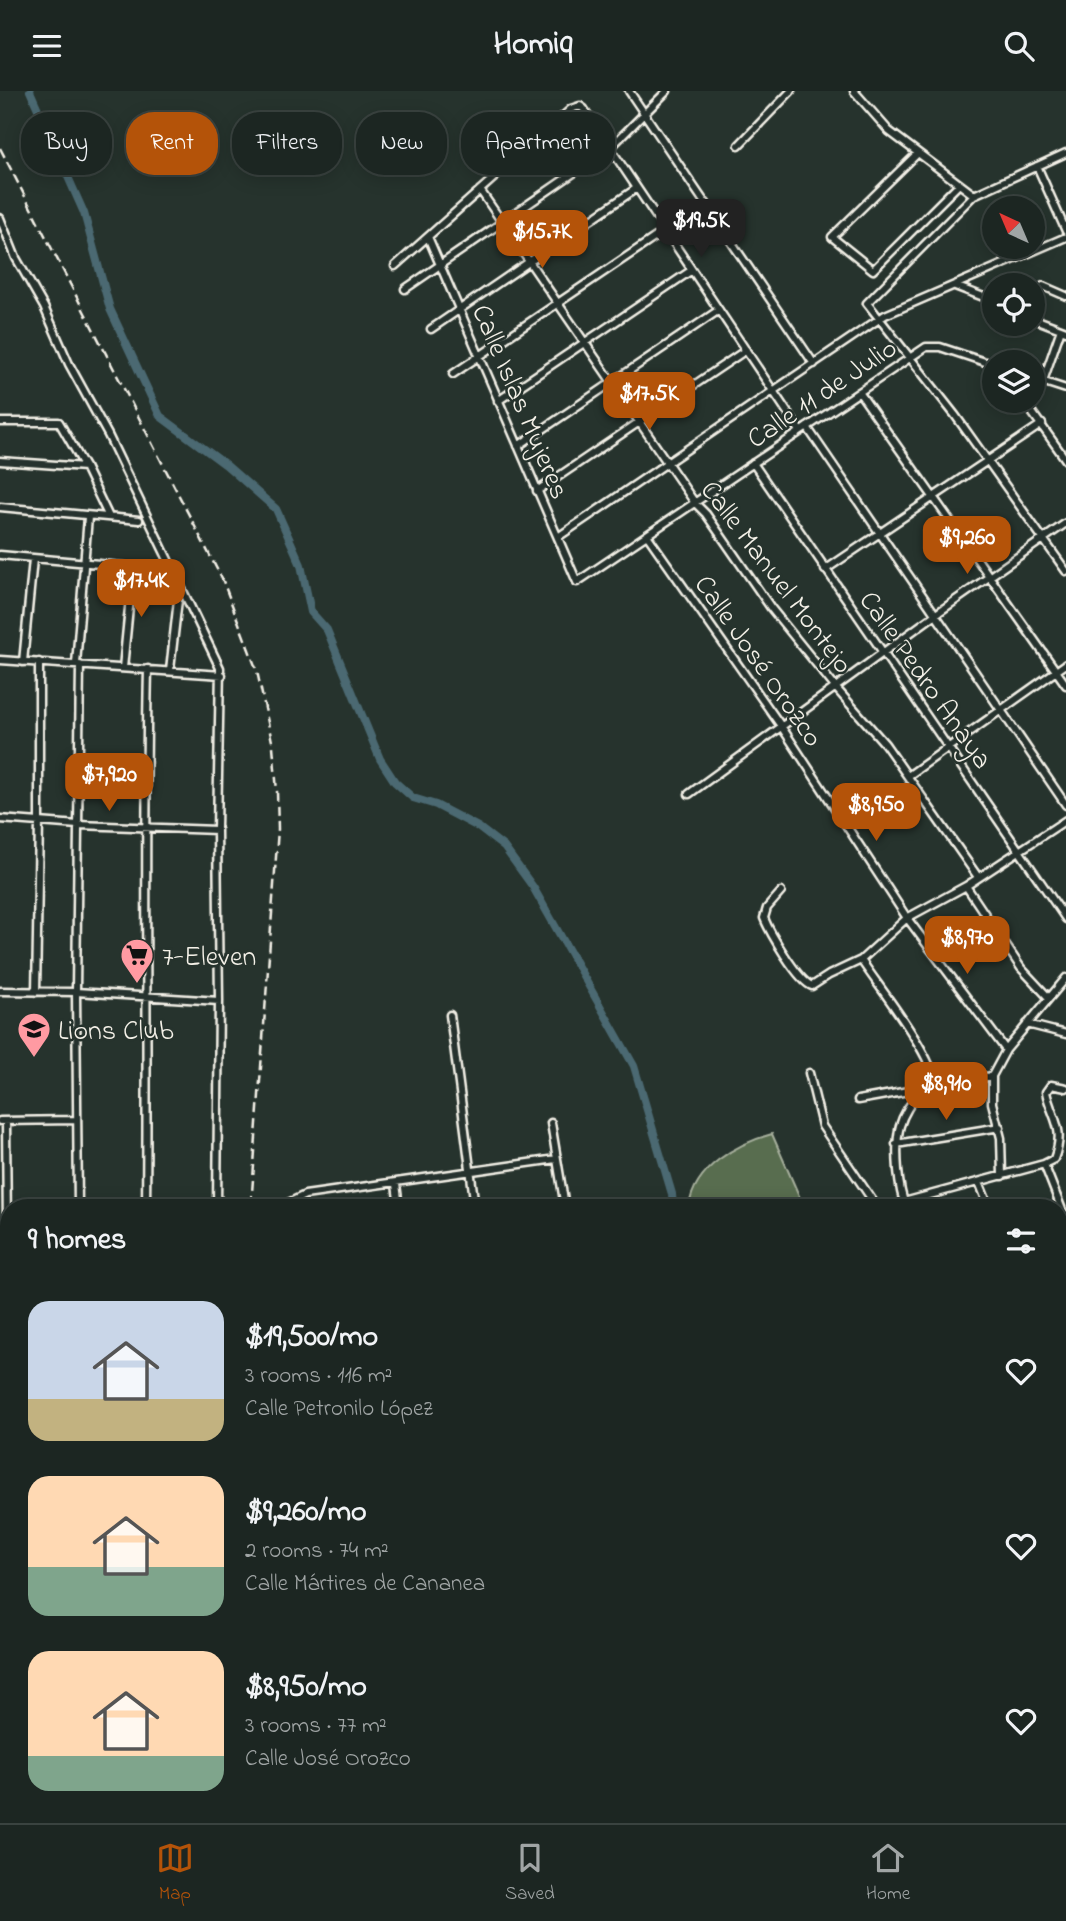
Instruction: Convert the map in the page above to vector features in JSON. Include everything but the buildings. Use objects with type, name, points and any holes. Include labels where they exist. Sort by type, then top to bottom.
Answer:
[{"type":"street","points":[[629,91],[814,365]]},
{"type":"street","points":[[615,143],[667,91]]},
{"type":"street","points":[[739,145],[791,91]]},
{"type":"street","points":[[854,91],[889,131],[974,195]]},
{"type":"street","points":[[568,112],[579,106],[583,112]]},
{"type":"street","points":[[918,153],[832,237],[873,271],[959,184]]},
{"type":"street","points":[[1066,153],[974,195],[867,303],[988,460],[1066,571]]},
{"type":"street","points":[[615,155],[774,391],[936,614],[1066,805]]},
{"type":"street","points":[[1037,166],[1066,231]]},
{"type":"street","points":[[395,266],[497,175]]},
{"type":"street","points":[[405,289],[571,175]]},
{"type":"street","points":[[430,329],[637,188]]},
{"type":"street","name":"Calle Manuel Montejo","points":[[480,190],[667,464],[706,514],[771,608],[885,744],[978,877]]},
{"type":"street","points":[[453,374],[706,203]]},
{"type":"street","points":[[0,218],[16,258],[44,307],[69,364],[108,435],[180,581],[222,675],[219,683],[216,1199]]},
{"type":"street","name":"Calle Islas Mujeres","points":[[428,237],[577,582]]},
{"type":"street","points":[[558,537],[880,319],[1066,237]]},
{"type":"street","points":[[498,401],[692,270]]},
{"type":"street","points":[[955,286],[982,296]]},
{"type":"street","points":[[1045,287],[1066,296]]},
{"type":"street","points":[[518,446],[719,310]]},
{"type":"street","points":[[1045,323],[1064,330],[1045,376]]},
{"type":"street","name":"Calle 11 de Julio","points":[[577,582],[926,347],[932,346],[982,361]]},
{"type":"street","points":[[537,491],[746,350]]},
{"type":"street","points":[[1045,382],[1066,389]]},
{"type":"street","points":[[859,392],[1066,685]]},
{"type":"street","points":[[1033,413],[1066,460]]},
{"type":"street","points":[[0,422],[57,421],[85,467],[109,517]]},
{"type":"street","points":[[825,570],[1042,424]]},
{"type":"street","points":[[0,461],[85,467]]},
{"type":"street","name":"Calle Pedro Anaya","points":[[753,463],[1066,919]]},
{"type":"street","points":[[0,507],[139,520]]},
{"type":"street","points":[[78,1199],[78,665],[88,517]]},
{"type":"street","points":[[689,795],[884,651],[1066,523]]},
{"type":"street","name":"Calle José Orozco","points":[[647,535],[781,726],[907,918],[1006,1050]]},
{"type":"street","points":[[0,555],[172,568]]},
{"type":"street","points":[[23,662],[33,559]]},
{"type":"street","points":[[123,667],[133,567]]},
{"type":"street","points":[[170,670],[180,581]]},
{"type":"street","points":[[0,660],[222,675]]},
{"type":"street","points":[[36,992],[39,662]]},
{"type":"street","points":[[908,776],[1066,664]]},
{"type":"street","points":[[146,1199],[148,997],[145,828],[148,669]]},
{"type":"street","points":[[0,819],[218,830]]},
{"type":"street","points":[[781,892],[767,908],[764,918],[806,983],[812,986],[861,960],[907,918],[966,886],[1066,820]]},
{"type":"street","points":[[966,886],[1021,968],[1049,998]]},
{"type":"street","points":[[861,960],[920,1048],[931,1068],[936,1086]]},
{"type":"street","points":[[1002,1177],[1000,1127],[992,1103],[992,1076],[1006,1050],[1066,978]]},
{"type":"street","points":[[0,991],[76,992],[219,1002]]},
{"type":"street","points":[[450,1015],[474,1199]]},
{"type":"street","points":[[1027,1024],[1066,1034]]},
{"type":"street","points":[[809,1073],[822,1126],[872,1199]]},
{"type":"street","points":[[858,1100],[992,1076]]},
{"type":"street","points":[[924,1199],[1054,1159],[1059,1133],[1057,1118],[1046,1092],[1049,1087],[1066,1088]]},
{"type":"street","points":[[904,1199],[896,1144],[901,1118],[923,1088]]},
{"type":"street","points":[[4,1199],[3,1121],[77,1120]]},
{"type":"street","points":[[551,1123],[564,1199]]},
{"type":"street","points":[[896,1144],[1000,1127]]},
{"type":"street","points":[[297,1199],[305,1195],[556,1159]]},
{"type":"street","points":[[1044,1164],[1058,1199]]},
{"type":"street","points":[[979,1182],[986,1199]]},
{"type":"street","points":[[396,1184],[398,1199]]},
{"type":"green space","points":[[772,1134],[800,1199],[691,1199],[699,1180],[719,1159]]},
{"type":"waterway","points":[[30,91],[84,213],[110,309],[160,416],[226,465],[276,509],[301,565],[311,612],[327,630],[380,759],[395,782],[413,798],[436,805],[478,827],[504,847],[533,887],[634,1066],[672,1199]]},
{"type":"railway","points":[[0,148],[223,581],[257,671],[273,746],[278,829],[252,1199]]},
{"type":"place","name":"7-Eleven","points":[[137,985]]},
{"type":"place","name":"Lions Club","points":[[34,1059]]}]
